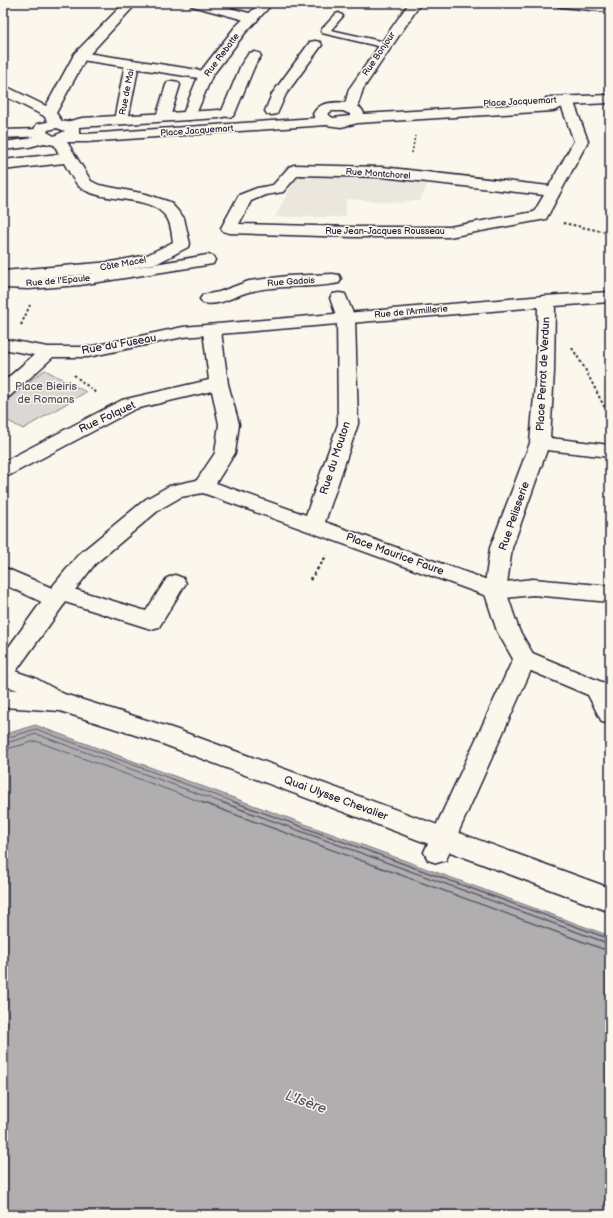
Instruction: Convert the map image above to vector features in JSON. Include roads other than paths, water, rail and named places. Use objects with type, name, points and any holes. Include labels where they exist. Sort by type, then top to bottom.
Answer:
[{"type":"street","points":[[3,146],[30,143],[51,129],[80,56],[132,3]]},
{"type":"street","points":[[196,3],[252,18]]},
{"type":"street","name":"Rue Rebatte","points":[[189,116],[205,75],[252,18],[268,3]]},
{"type":"street","name":"Rue Bonjour","points":[[353,112],[356,89],[414,3]]},
{"type":"street","points":[[562,3],[610,8]]},
{"type":"street","points":[[272,111],[279,94],[315,45]]},
{"type":"street","points":[[80,56],[205,75]]},
{"type":"street","points":[[228,114],[248,65],[254,56]]},
{"type":"street","name":"Rue de Mai","points":[[121,120],[132,64]]},
{"type":"street","points":[[163,117],[173,85]]},
{"type":"street","points":[[3,89],[51,129]]},
{"type":"street","name":"Place Jacquemart","points":[[257,112],[272,111],[326,115],[343,123],[353,112],[566,100],[610,99]]},
{"type":"street","points":[[553,192],[581,141],[566,100]]},
{"type":"street","name":"Place Jacquemart","points":[[353,112],[418,115],[553,107],[566,100]]},
{"type":"street","points":[[3,103],[51,129]]},
{"type":"street","name":"Place Jacquemart","points":[[51,129],[82,122],[242,113]]},
{"type":"street","name":"Place Jacquemart","points":[[51,129],[86,138],[326,115]]},
{"type":"street","points":[[3,134],[51,129]]},
{"type":"street","name":"Côte Macel","points":[[3,276],[111,267],[152,259],[182,244],[176,218],[164,205],[146,199],[94,189],[85,184],[51,129]]},
{"type":"street","points":[[3,165],[68,158]]},
{"type":"street","name":"Rue Montchorel","points":[[229,228],[245,198],[262,191],[278,189],[294,170],[382,172],[553,192]]},
{"type":"street","name":"Rue Jean-Jacques Rousseau","points":[[229,228],[353,232],[449,232],[540,216],[553,192]]},
{"type":"street","name":"Rue de l'Epaule","points":[[8,285],[38,284],[125,275],[207,260]]},
{"type":"street","name":"Rue Gadois","points":[[209,299],[224,296],[249,286],[287,281],[333,279]]},
{"type":"street","name":"Rue de l'Armillerie","points":[[212,331],[256,325],[545,304],[610,297]]},
{"type":"street","points":[[340,298],[346,318]]},
{"type":"street","name":"Place Perrot de Verdun","points":[[545,304],[545,372],[540,443],[610,451]]},
{"type":"street","name":"Rue du Mouton","points":[[313,526],[348,424],[346,318]]},
{"type":"street","points":[[3,672],[58,596],[87,559],[153,504],[176,491],[204,486],[225,453],[229,424],[219,384],[212,331]]},
{"type":"street","name":"Rue du Fuseau","points":[[8,345],[48,352],[88,352],[183,332],[212,331]]},
{"type":"street","points":[[3,392],[48,352]]},
{"type":"street","name":"Rue Folquet","points":[[3,470],[129,404],[219,384]]},
{"type":"street","name":"Rue Pelisserie","points":[[495,591],[501,548],[540,443]]},
{"type":"street","name":"Place Maurice Faure","points":[[204,486],[495,591]]},
{"type":"street","points":[[3,575],[58,596],[151,621],[175,583]]},
{"type":"street","points":[[610,594],[533,587],[495,591],[508,632],[525,659],[596,689],[610,715]]},
{"type":"street","points":[[440,845],[525,659]]},
{"type":"street","name":"Quai Ulysse Chevalier","points":[[3,676],[27,684],[60,702],[167,736],[440,845],[610,900]]},
{"type":"street","name":"Quai Ulysse Chevalier","points":[[3,698],[60,702]]},
{"type":"lane","points":[[339,16],[325,31],[386,45]]},
{"type":"water","name":"L'Isère","points":[[35,725],[610,936],[610,1215],[3,1215],[3,735]]},
{"type":"park label","name":"Place Bieiris de Romans","points":[[46,392]]}]
